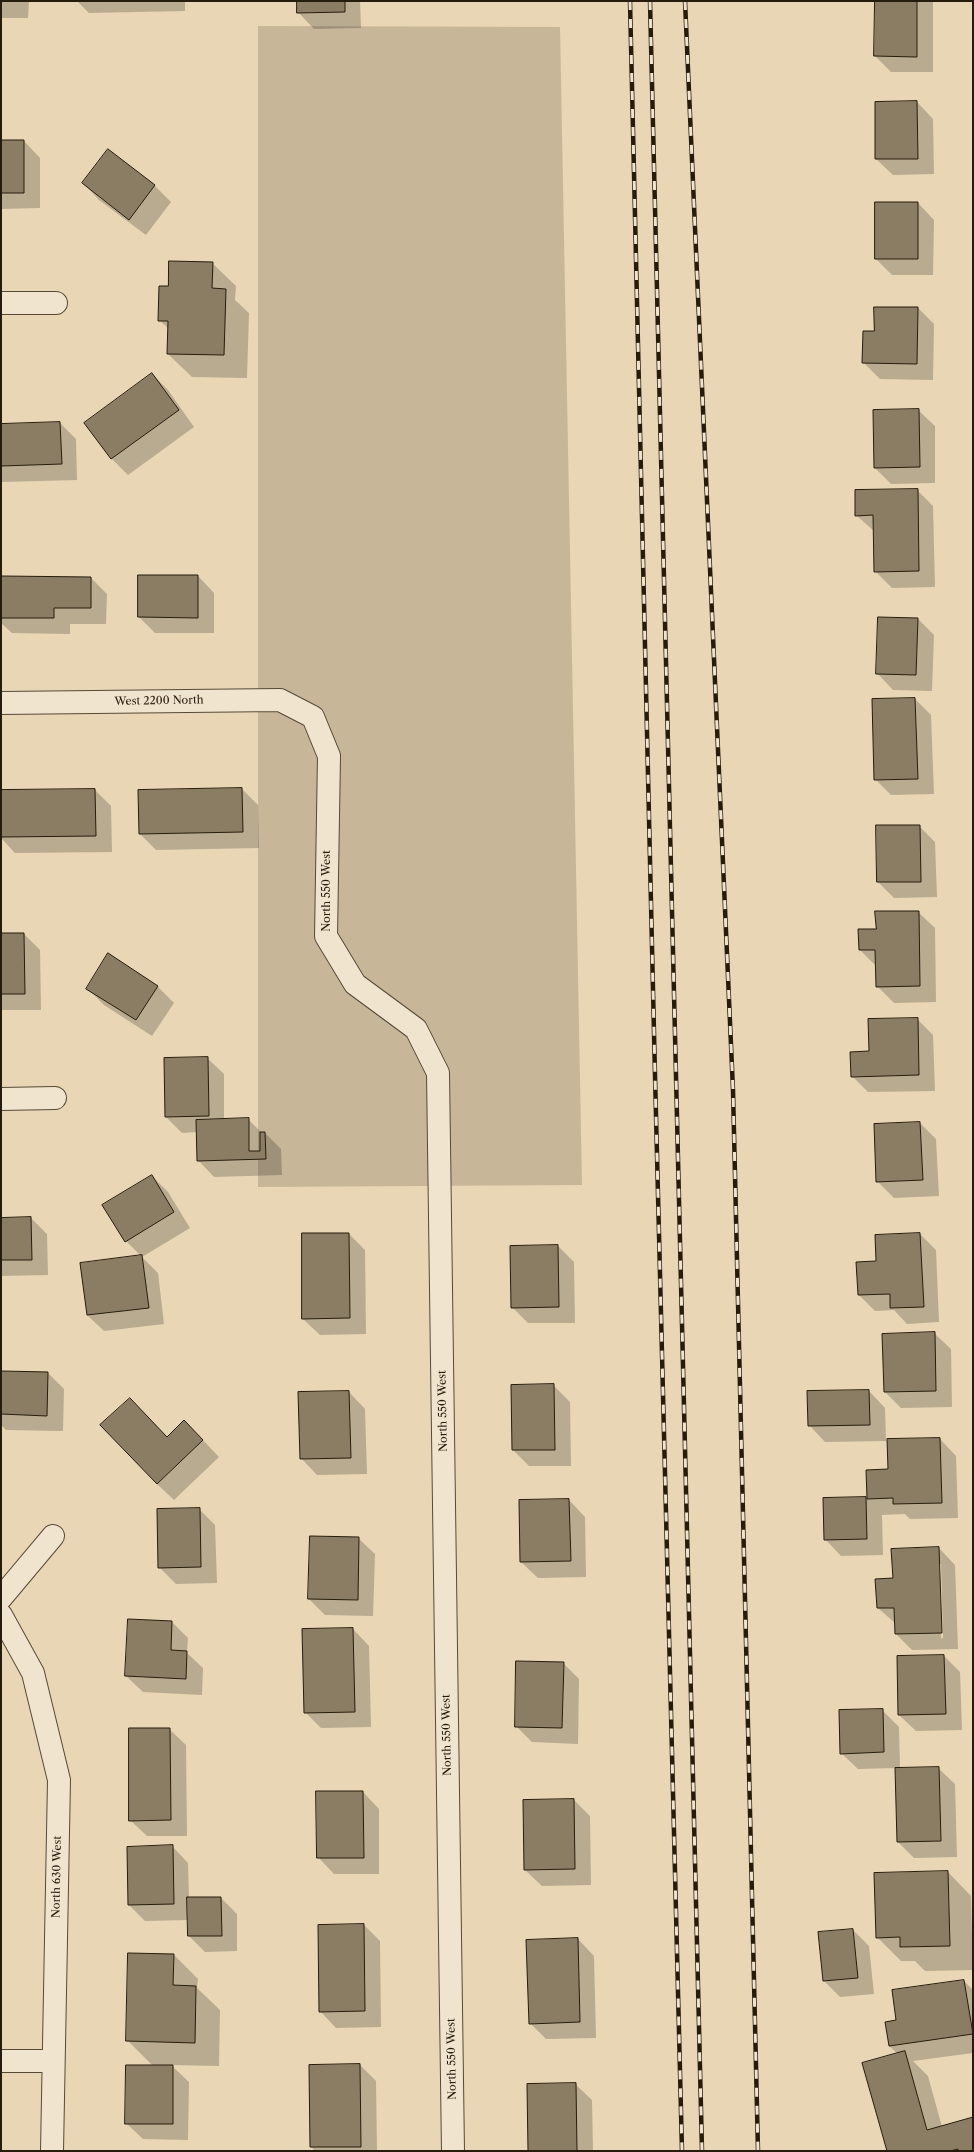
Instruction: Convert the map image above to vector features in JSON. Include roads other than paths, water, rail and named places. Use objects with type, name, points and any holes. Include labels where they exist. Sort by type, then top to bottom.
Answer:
[{"type":"street","points":[[1,303],[56,303]]},
{"type":"street","name":"West 2200 North","points":[[1,703],[280,700],[313,718]]},
{"type":"street","name":"North 550 West","points":[[313,718],[329,756],[326,936],[355,984],[416,1029],[438,1073],[453,2151]]},
{"type":"street","points":[[1,1099],[55,1098]]},
{"type":"street","points":[[1,1598],[53,1536]]},
{"type":"street","name":"North 630 West","points":[[1,1615],[33,1673],[59,1780],[52,2151]]},
{"type":"street","points":[[1,2061],[54,2061]]},
{"type":"railway","points":[[630,1],[682,2151]]},
{"type":"railway","points":[[650,1],[702,2151]]},
{"type":"railway","points":[[685,1],[733,1090],[758,2151]]}]
